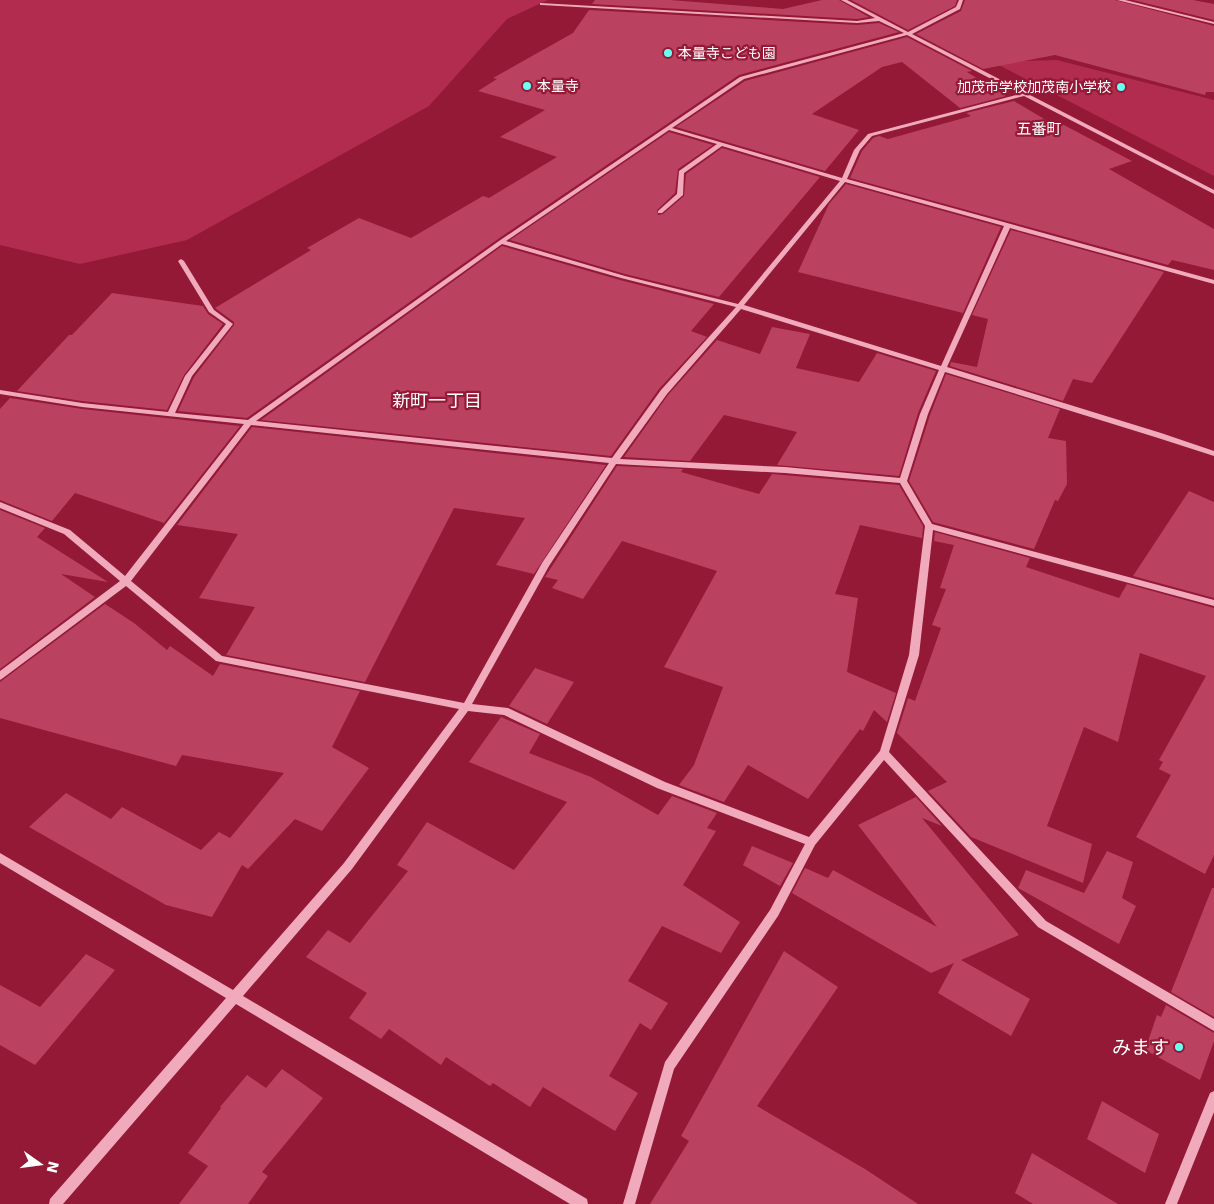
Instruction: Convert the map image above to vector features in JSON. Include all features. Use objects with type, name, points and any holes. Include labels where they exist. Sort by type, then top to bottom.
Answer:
[{"type":"street","points":[[0,676],[126,581],[250,422],[501,242],[742,78],[910,33],[958,8],[961,0]]},
{"type":"street","points":[[1119,0],[1214,23]]},
{"type":"street","points":[[848,1],[1214,192]]},
{"type":"street","points":[[542,4],[857,22],[880,19]]},
{"type":"street","points":[[55,1204],[348,866],[466,707],[546,565],[614,461],[664,392],[740,306],[844,180],[857,150],[870,135],[1024,94]]},
{"type":"street","points":[[668,128],[844,180],[1214,282]]},
{"type":"street","points":[[660,212],[680,195],[681,172],[721,144]]},
{"type":"street","points":[[628,1204],[669,1066],[774,913],[811,842],[884,753],[914,655],[930,526],[904,480],[924,414],[1008,225]]},
{"type":"street","points":[[501,242],[623,277],[740,306],[1214,454]]},
{"type":"street","points":[[171,414],[189,376],[230,324],[211,311],[181,261]]},
{"type":"street","points":[[0,392],[82,404],[614,461],[785,470],[904,480]]},
{"type":"street","points":[[0,505],[68,532],[219,659],[466,707],[505,711],[660,785],[811,842]]},
{"type":"street","points":[[930,526],[1214,603]]},
{"type":"street","points":[[884,753],[1042,924],[1214,1025]]},
{"type":"street","points":[[0,858],[582,1204]]},
{"type":"street","points":[[1172,1204],[1214,1097]]},
{"type":"shaded area","points":[[0,0],[548,0],[507,19],[429,106],[187,240],[80,264],[0,245]]},
{"type":"shaded area","points":[[977,54],[1022,61],[1057,60],[1214,100],[1214,176]]},
{"type":"building","points":[[595,0],[670,0],[783,9],[822,0],[839,0],[869,17],[857,19],[592,4]]},
{"type":"building","points":[[851,0],[957,0],[955,6],[908,30]]},
{"type":"building","points":[[965,0],[1115,0],[1214,26],[1214,92],[1206,92],[1205,95],[1055,55],[983,69],[916,34],[961,11]]},
{"type":"building","points":[[1133,0],[1193,0],[1214,4],[1214,20]]},
{"type":"building","points":[[589,10],[857,25],[879,23],[899,32],[739,75],[498,239],[247,418],[178,411],[194,377],[234,325],[234,322],[215,308],[311,250],[307,248],[359,218],[411,238],[483,196],[489,198],[557,157],[500,137],[545,110],[478,91],[497,79],[493,78],[573,33]]},
{"type":"building","points":[[907,37],[972,71],[967,72],[1006,96],[960,108],[902,62],[882,67],[812,114],[859,130],[825,171],[676,127],[745,81]]},
{"type":"building","points":[[1014,101],[1056,126],[1062,124],[1132,161],[1109,169],[1214,229],[1214,270],[1172,260],[1168,265],[850,178],[862,151],[873,138],[879,136],[888,139],[971,116],[966,113]]},
{"type":"building","points":[[669,132],[713,145],[678,169],[675,193],[657,210],[658,215],[663,214],[684,196],[686,174],[722,148],[820,177],[719,297],[625,274],[510,240]]},
{"type":"building","points":[[846,184],[1001,227],[963,313],[798,272],[829,204]]},
{"type":"building","points":[[1011,230],[1164,272],[1092,383],[1073,379],[1063,401],[950,366],[951,362],[977,367],[988,319],[972,315]]},
{"type":"building","points":[[502,246],[620,280],[714,304],[691,331],[707,337],[659,389],[611,456],[261,420]]},
{"type":"building","points":[[112,293],[203,306],[208,314],[223,324],[184,375],[167,410],[82,401],[17,391],[69,335],[72,335]]},
{"type":"building","points":[[772,327],[810,334],[796,368],[859,382],[877,353],[936,371],[918,413],[899,476],[777,465],[797,432],[724,415],[690,461],[624,457],[668,395],[717,340],[760,354]]},
{"type":"building","points":[[946,374],[1060,409],[1048,438],[1066,441],[1067,484],[1058,501],[1055,500],[1034,549],[933,522],[909,481],[930,415]]},
{"type":"building","points":[[10,398],[82,409],[240,426],[164,523],[75,493],[52,521],[0,500],[0,409]]},
{"type":"building","points":[[252,427],[606,465],[534,574],[496,565],[525,518],[454,508],[365,682],[226,655],[255,607],[199,598],[238,534],[177,525]]},
{"type":"building","points":[[617,466],[683,469],[681,472],[759,494],[772,474],[899,485],[923,526],[922,538],[860,525],[835,594],[858,598],[847,672],[896,693],[887,722],[874,710],[863,731],[860,729],[808,799],[748,765],[724,802],[679,785],[694,765],[723,687],[664,667],[717,571],[622,541],[583,599],[552,588],[558,580],[545,577]]},
{"type":"building","points":[[1189,491],[1214,502],[1214,598],[1133,576]]},
{"type":"building","points":[[0,510],[45,528],[37,537],[108,582],[61,574],[95,597],[0,669]]},
{"type":"building","points":[[935,532],[1030,558],[1026,567],[1119,598],[1127,584],[1214,608],[1214,855],[1205,874],[1136,837],[1171,775],[1159,769],[1163,762],[1159,760],[1206,676],[1140,653],[1118,742],[1084,727],[1047,826],[1092,844],[1083,883],[971,837],[928,791],[947,782],[897,733],[908,698],[915,701],[941,628],[932,625],[946,589],[940,588],[954,545],[934,541]]},
{"type":"building","points":[[105,604],[134,623],[167,650],[170,646],[213,676],[220,664],[360,691],[332,747],[369,768],[322,831],[295,819],[248,869],[242,865],[212,917],[166,905],[29,827],[66,793],[111,819],[122,807],[201,850],[219,832],[230,838],[284,773],[182,755],[176,766],[0,718],[0,682]]},
{"type":"building","points":[[535,668],[574,682],[547,724],[509,706]]},
{"type":"building","points":[[501,717],[540,734],[529,753],[591,777],[658,815],[672,796],[717,813],[707,828],[716,831],[683,885],[740,922],[721,953],[662,926],[628,981],[668,1003],[651,1030],[640,1023],[609,1076],[638,1093],[615,1131],[543,1087],[530,1107],[493,1083],[490,1086],[446,1057],[441,1065],[389,1029],[381,1039],[349,1018],[367,993],[306,957],[328,930],[350,943],[408,871],[397,865],[427,822],[514,870],[567,802],[469,762]]},
{"type":"building","points":[[916,797],[942,826],[922,818],[1019,935],[961,960],[1030,999],[1011,1036],[938,993],[954,963],[931,973],[792,893],[805,868],[828,878],[833,870],[937,927],[858,825]]},
{"type":"building","points":[[752,846],[793,863],[780,886],[743,865]]},
{"type":"building","points":[[1107,851],[1133,862],[1122,898],[1136,906],[1119,944],[1018,888],[1026,870],[1084,893]]},
{"type":"building","points":[[1212,888],[1214,888],[1214,1017],[1171,992]]},
{"type":"building","points":[[784,951],[838,987],[757,1106],[865,1169],[918,1204],[650,1204],[689,1141],[681,1136]]},
{"type":"building","points":[[86,954],[115,970],[35,1065],[0,1045],[0,985],[40,1007]]},
{"type":"building","name":"みます","points":[[1166,1005],[1214,1033],[1214,1041],[1200,1080],[1145,1050],[1157,1015],[1161,1017]]},
{"type":"building","points":[[282,1069],[323,1098],[262,1172],[268,1176],[248,1204],[179,1204],[208,1166],[188,1153],[220,1107],[247,1075],[266,1088]]},
{"type":"building","points":[[1102,1101],[1159,1134],[1145,1173],[1087,1139]]},
{"type":"building","points":[[1032,1153],[1118,1204],[1033,1204],[1015,1193]]},
{"type":"place","name":"本量寺こども園","points":[[668,53]]},
{"type":"place","name":"本量寺","points":[[527,86]]},
{"type":"place","name":"加茂市学校加茂南小学校","points":[[1121,87]]},
{"type":"place","name":"みます","points":[[1179,1047]]},
{"type":"district","name":"五番町","points":[[1039,129]]},
{"type":"district","name":"新町一丁目","points":[[437,400]]}]
